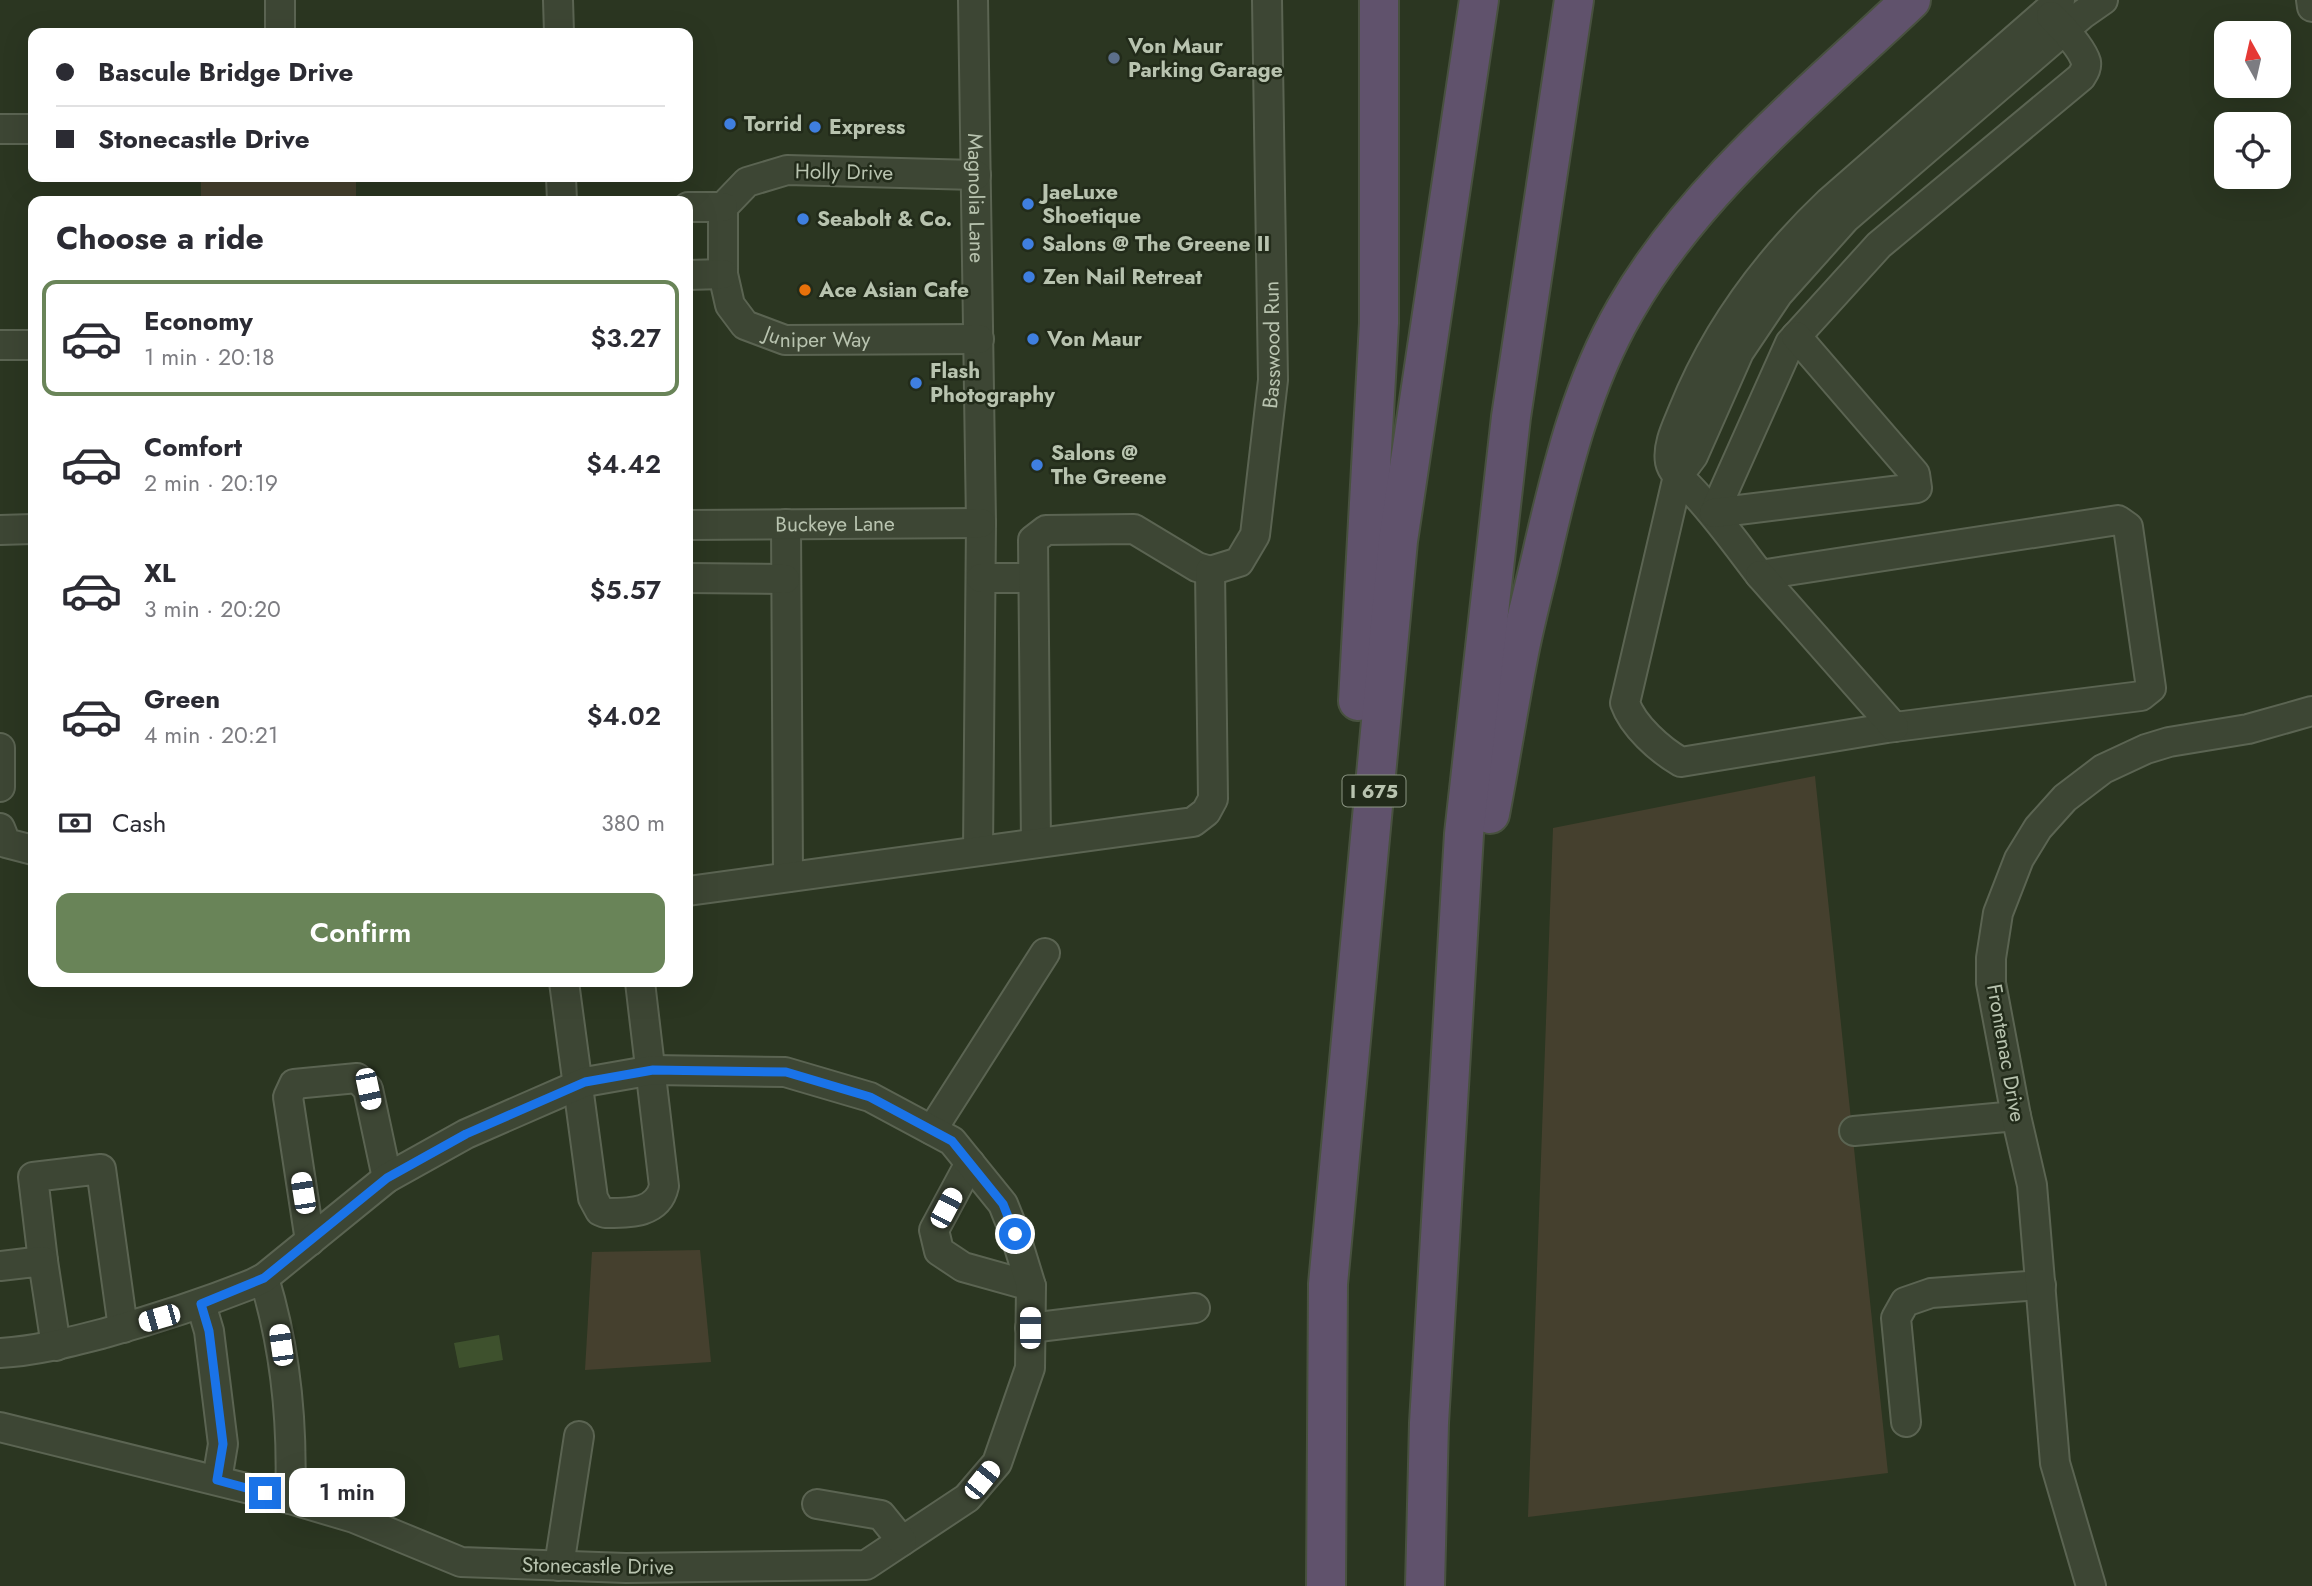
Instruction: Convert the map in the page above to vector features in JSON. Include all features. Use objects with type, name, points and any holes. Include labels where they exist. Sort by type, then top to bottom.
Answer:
[{"type":"highway","points":[[1328,1284],[1379,323],[1379,0]]},
{"type":"highway","name":"I 675","points":[[1326,1586],[1328,1284],[1398,541],[1479,0]]},
{"type":"highway","points":[[1425,1586],[1429,1423],[1464,834],[1511,418],[1574,0]]},
{"type":"highway","points":[[1448,1090],[1484,850],[1518,656],[1563,467],[1592,379],[1626,308],[1692,217],[1764,139],[1911,0]]},
{"type":"street","points":[[280,0],[280,28]]},
{"type":"street","points":[[558,0],[559,28]]},
{"type":"street","name":"Magnolia Lane","points":[[973,0],[981,523],[978,851]]},
{"type":"street","name":"Basswood Run","points":[[1210,571],[1239,562],[1255,535],[1268,436],[1273,380],[1267,0]]},
{"type":"street","points":[[1894,727],[1760,575],[1714,513],[1678,476],[1670,463],[1672,440],[1694,384],[1721,335],[1758,278],[1802,228],[1837,211],[2057,14],[2103,0]]},
{"type":"street","points":[[2311,0],[2312,7]]},
{"type":"street","points":[[1714,513],[1790,343],[1874,250],[2081,77],[2086,69],[2086,60],[2057,14]]},
{"type":"street","points":[[0,129],[28,129]]},
{"type":"street","name":"Holly Drive","points":[[723,207],[747,182],[787,170],[976,175]]},
{"type":"street","points":[[693,207],[723,207]]},
{"type":"street","name":"Juniper Way","points":[[723,207],[723,274],[730,305],[745,325],[785,340],[979,339]]},
{"type":"street","points":[[1837,211],[1874,250]]},
{"type":"street","points":[[693,275],[723,274]]},
{"type":"street","points":[[1714,513],[1917,488],[1915,474],[1796,336]]},
{"type":"street","points":[[0,345],[28,345]]},
{"type":"street","points":[[1678,476],[1625,703],[1629,715],[1668,755],[1681,762],[1894,727],[2141,696],[2151,688],[2128,527],[2118,520],[1760,575]]},
{"type":"street","name":"Buckeye Lane","points":[[693,525],[981,523]]},
{"type":"street","points":[[786,524],[788,877]]},
{"type":"street","points":[[0,530],[28,529]]},
{"type":"street","points":[[693,890],[1036,844],[1193,822],[1206,812],[1213,799],[1210,571],[1197,567],[1134,529],[1046,530],[1033,540],[1036,844]]},
{"type":"street","points":[[693,578],[785,579]]},
{"type":"street","points":[[981,578],[1033,578]]},
{"type":"street","name":"Frontenac Drive","points":[[2091,1586],[2055,1463],[2032,1185],[2016,1116],[1992,983],[1991,958],[1998,913],[2018,859],[2038,828],[2074,790],[2103,769],[2124,758],[2169,743],[2248,729],[2312,710]]},
{"type":"street","points":[[0,748],[0,786]]},
{"type":"street","points":[[0,828],[6,843],[28,849]]},
{"type":"street","points":[[932,1130],[1045,953]]},
{"type":"street","points":[[565,987],[596,1205],[605,1213],[650,1209],[658,1201],[664,1186],[641,987]]},
{"type":"street","name":"Stonecastle Drive","points":[[0,1353],[55,1346],[123,1328],[201,1304],[264,1278],[387,1178],[466,1134],[578,1085],[650,1070],[786,1072],[870,1097],[952,1141],[1003,1204],[1031,1286],[1030,1368],[997,1463],[967,1498],[866,1565],[639,1568],[461,1562],[354,1518],[290,1499],[0,1427]]},
{"type":"street","points":[[310,1241],[288,1097],[294,1084],[356,1078],[368,1089],[387,1178]]},
{"type":"street","points":[[1854,1131],[2016,1116]]},
{"type":"street","points":[[970,1163],[934,1230],[939,1251],[963,1267],[1031,1286]]},
{"type":"street","points":[[55,1346],[33,1177],[101,1169],[123,1328]]},
{"type":"street","points":[[0,1266],[43,1261]]},
{"type":"street","points":[[264,1278],[277,1321],[290,1416],[290,1499]]},
{"type":"street","points":[[1906,1422],[1896,1318],[1906,1302],[1931,1293],[2040,1285]]},
{"type":"street","points":[[201,1304],[209,1331],[223,1444],[217,1480]]},
{"type":"street","points":[[1030,1328],[1195,1308]]},
{"type":"street","points":[[559,1566],[579,1436]]},
{"type":"street","points":[[817,1504],[881,1515],[902,1542]]},
{"type":"shaded area","points":[[201,182],[356,182],[356,196],[201,196]]},
{"type":"shaded area","points":[[1815,776],[1888,1473],[1528,1517],[1553,828]]},
{"type":"shaded area","points":[[700,1250],[711,1362],[585,1370],[592,1252]]},
{"type":"shaded area","points":[[499,1335],[503,1360],[459,1368],[454,1343]]},
{"type":"place","name":"Von Maur Parking Garage","points":[[1114,58]]},
{"type":"place","name":"Torrid","points":[[730,124]]},
{"type":"place","name":"Express","points":[[815,127]]},
{"type":"place","name":"JaeLuxe Shoetique","points":[[1028,204]]},
{"type":"place","name":"Seabolt & Co.","points":[[803,219]]},
{"type":"place","name":"Salons @ The Greene II","points":[[1028,244]]},
{"type":"place","name":"Zen Nail Retreat","points":[[1029,277]]},
{"type":"place","name":"Ace Asian Cafe","points":[[805,290]]},
{"type":"place","name":"Von Maur","points":[[1033,339]]},
{"type":"place","name":"Flash Photography","points":[[916,383]]},
{"type":"place","name":"Salons @ The Greene","points":[[1037,465]]},
{"type":"route","points":[[265,1493],[217,1480],[223,1444],[209,1331],[201,1304],[264,1278],[387,1178],[466,1134],[585,1082],[653,1070],[786,1072],[870,1097],[952,1141],[1003,1204],[1015,1234]]}]
